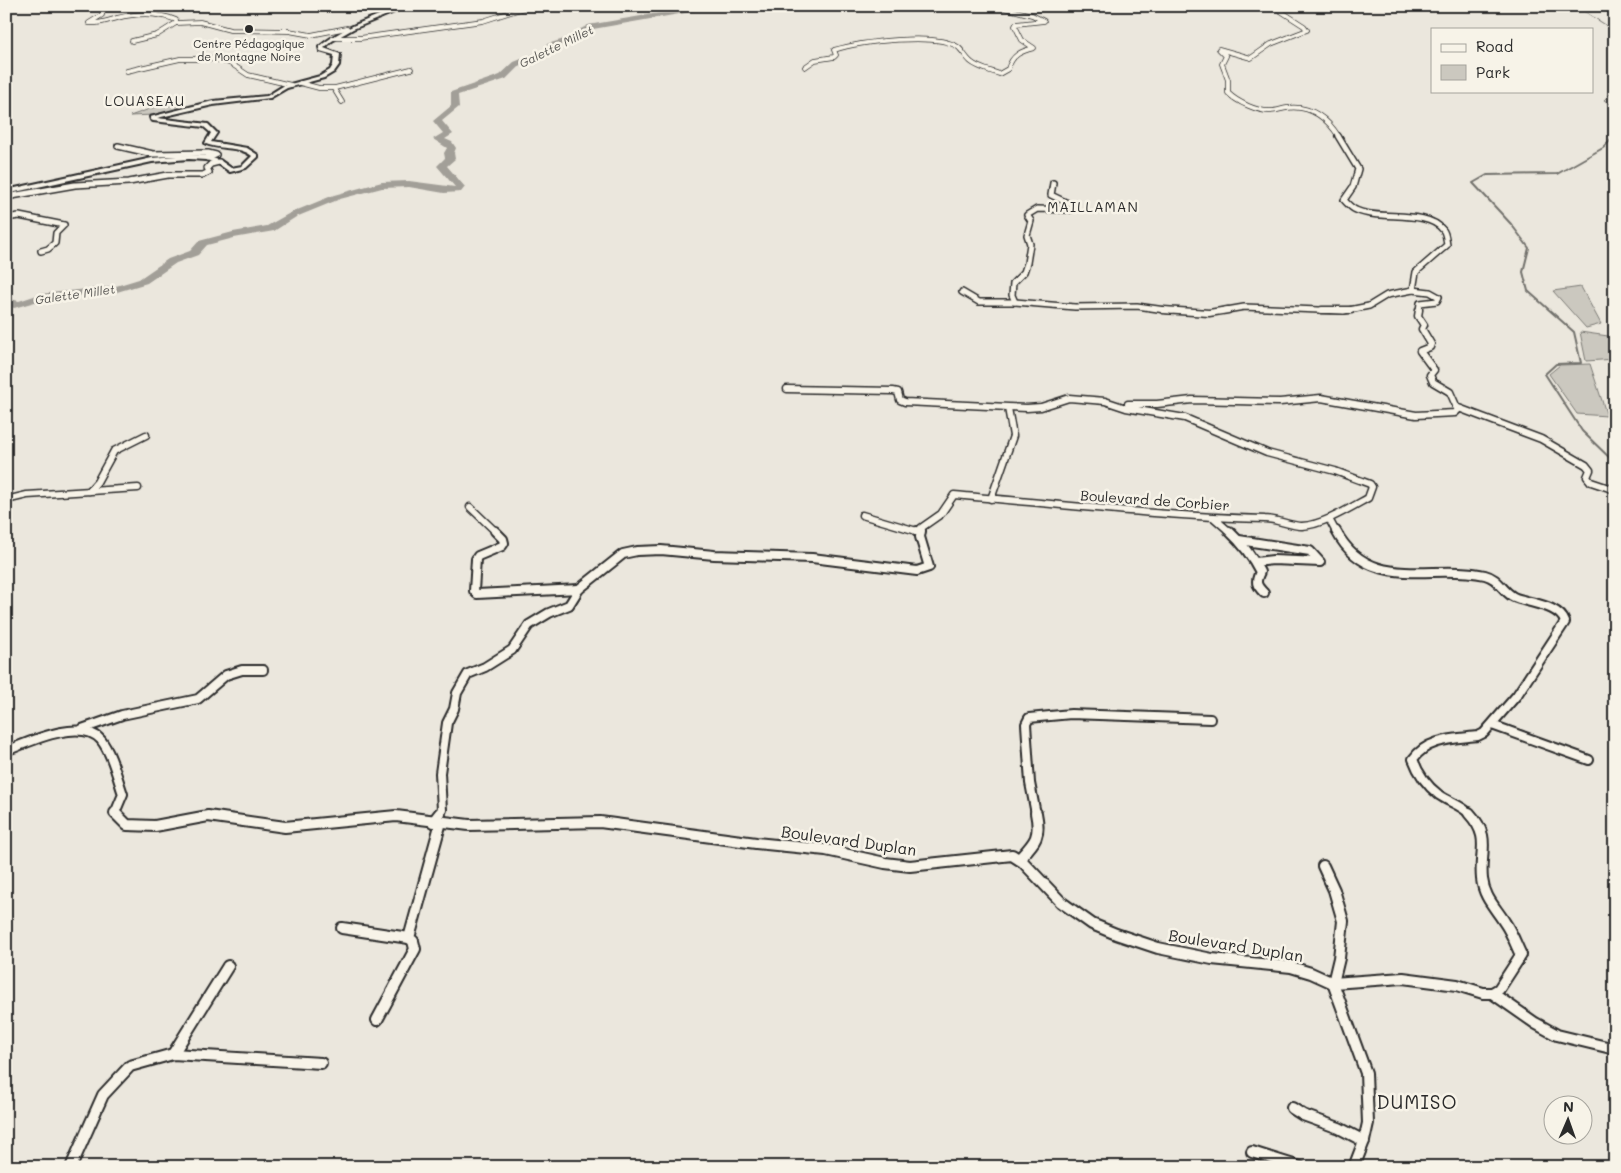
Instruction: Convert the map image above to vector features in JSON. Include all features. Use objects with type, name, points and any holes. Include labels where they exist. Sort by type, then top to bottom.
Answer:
[{"type":"street","points":[[103,6],[102,15],[90,23],[96,24],[152,13],[165,14],[176,21],[200,22],[218,25],[230,30],[289,31],[312,35],[347,28],[407,6]]},
{"type":"street","points":[[333,38],[360,38],[483,21],[530,6]]},
{"type":"street","points":[[804,67],[815,60],[836,56],[834,50],[844,47],[925,39],[958,47],[972,62],[1000,74],[1008,69],[1009,64],[1018,52],[1034,48],[1022,40],[1015,26],[1016,24],[1044,21],[1032,15],[996,6]]},
{"type":"street","points":[[1273,6],[1304,26],[1307,30],[1271,44],[1250,58],[1219,49],[1226,56],[1222,64],[1228,80],[1228,93],[1232,97],[1266,111],[1286,108],[1305,110],[1314,112],[1326,120],[1341,139],[1349,160],[1358,169],[1353,187],[1344,200],[1350,208],[1378,217],[1414,218],[1434,221],[1442,226],[1447,236],[1447,245],[1433,256],[1427,265],[1416,272],[1413,290]]},
{"type":"street","points":[[1308,6],[1316,6]]},
{"type":"street","points":[[169,12],[175,15],[176,21]]},
{"type":"street","points":[[132,41],[157,34],[176,21]]},
{"type":"street","points":[[6,192],[152,160],[189,157],[207,158],[219,162],[230,170],[244,167],[256,156],[246,149],[215,146],[208,143],[214,133],[206,125],[153,119],[153,117],[213,103],[268,97],[291,85],[322,77],[332,71],[338,60],[337,54],[322,50],[321,48],[347,28]]},
{"type":"street","points":[[127,70],[180,59],[213,59],[230,63],[248,75],[291,85]]},
{"type":"street","points":[[300,83],[322,89],[354,86],[411,69]]},
{"type":"street","points":[[334,88],[342,102]]},
{"type":"street","points":[[118,146],[153,154],[208,153],[216,155],[207,158]]},
{"type":"street","points":[[6,198],[75,185],[129,182],[168,176],[203,175],[210,172],[207,168],[208,166],[219,162]]},
{"type":"street","points":[[1014,302],[1012,295],[1013,283],[1024,272],[1030,244],[1028,235],[1031,222],[1028,216],[1037,209],[1071,210],[1072,206],[1051,195],[1053,183]]},
{"type":"street","points":[[6,202],[17,199]]},
{"type":"street","points":[[6,218],[19,216],[64,225],[56,232],[55,243],[48,249],[41,251]]},
{"type":"street","points":[[787,389],[893,391],[898,392],[898,398],[905,402],[1008,408],[1041,407],[1069,398],[1105,401],[1122,406],[1132,403],[1157,404],[1192,400],[1280,402],[1321,398],[1386,408],[1416,415],[1455,413],[1458,410],[1450,392],[1433,382],[1430,375],[1434,370],[1420,351],[1430,347],[1431,344],[1425,337],[1422,328],[1424,325],[1418,316],[1420,303],[1438,300],[1439,297],[1424,290],[1387,295],[1369,306],[1344,311],[1244,307],[1209,313],[1180,312],[1137,306],[1075,307],[1014,302],[979,302],[962,292]]},
{"type":"street","name":"Boulevard de Corbier","points":[[920,532],[921,528],[937,520],[945,512],[954,495],[1214,518],[1268,519],[1302,526],[1329,519],[1368,498],[1372,487],[1370,484],[1335,471],[1267,453],[1185,418],[1122,406]]},
{"type":"street","points":[[1456,407],[1553,444],[1586,465],[1590,470],[1588,477],[1591,482],[1615,490]]},
{"type":"street","points":[[991,499],[1013,436],[1008,408]]},
{"type":"street","points":[[89,491],[97,482],[114,451],[146,435]]},
{"type":"street","points":[[6,500],[20,496],[138,488]]},
{"type":"street","points":[[470,507],[503,539],[504,543],[502,546],[478,556],[476,559],[474,591],[478,594],[579,589]]},
{"type":"street","points":[[409,938],[437,822],[442,810],[440,773],[447,723],[454,709],[457,692],[468,674],[486,667],[512,650],[529,625],[549,613],[569,605],[579,589],[623,554],[647,550],[714,555],[812,558],[917,571],[929,567],[920,532],[862,515]]},
{"type":"street","points":[[1214,518],[1239,540],[1256,562],[1260,572],[1256,579],[1257,586],[1264,593]]},
{"type":"street","points":[[1329,519],[1342,544],[1360,558],[1384,571],[1401,573],[1477,573],[1487,575],[1496,580],[1511,596],[1552,609],[1563,616],[1565,622],[1517,695],[1484,733],[1478,736],[1427,744],[1417,752],[1413,759],[1419,775],[1439,795],[1465,809],[1475,820],[1484,840],[1482,879],[1486,897],[1506,924],[1521,955],[1499,989],[1492,993],[1556,1035],[1615,1049]]},
{"type":"street","points":[[1239,540],[1310,551],[1320,562],[1273,560],[1256,562]]},
{"type":"street","points":[[6,751],[45,736],[82,729],[122,715],[198,699],[207,695],[222,677],[255,669],[263,670]]},
{"type":"street","points":[[1019,859],[1034,843],[1038,835],[1038,822],[1030,783],[1026,724],[1029,718],[1071,714],[1210,719]]},
{"type":"street","points":[[1492,724],[1589,760]]},
{"type":"street","name":"Boulevard Duplan","points":[[82,729],[100,739],[108,753],[123,794],[115,813],[127,825],[155,826],[208,816],[285,827],[396,816],[470,825],[600,822],[756,843],[826,850],[886,863],[910,866],[1012,855],[1019,859],[1061,902],[1078,915],[1116,934],[1158,948],[1212,959],[1291,967],[1311,973],[1333,983],[1403,978],[1457,985],[1483,994],[1492,993]]},
{"type":"street","points":[[1323,866],[1334,890],[1342,921],[1340,958],[1333,983],[1366,1073],[1368,1123],[1364,1141],[1354,1167]]},
{"type":"street","points":[[342,928],[409,938],[415,945],[412,956],[377,1020]]},
{"type":"street","points":[[173,1054],[228,966]]},
{"type":"street","points":[[71,1167],[103,1095],[130,1066],[173,1054],[321,1063]]},
{"type":"street","points":[[1292,1108],[1303,1116],[1339,1128],[1364,1141]]},
{"type":"street","points":[[1252,1152],[1300,1167]]},
{"type":"green space","points":[[161,105],[185,105],[188,107],[154,115],[130,116]]},
{"type":"green space","points":[[1581,287],[1601,324],[1586,328],[1553,291]]},
{"type":"green space","points":[[1580,332],[1615,337],[1615,359],[1586,361]]},
{"type":"green space","points":[[1590,364],[1607,416],[1577,414],[1549,374],[1560,365]]},
{"type":"waterway","name":"Galette Millet","points":[[6,301],[14,305],[21,304],[40,297],[117,289],[143,281],[172,261],[194,253],[203,243],[233,235],[270,229],[293,215],[337,197],[382,185],[409,184],[444,190],[458,190],[460,187],[442,166],[450,159],[449,153],[452,148],[449,144],[437,139],[449,134],[437,121],[455,107],[454,94],[503,77],[517,63],[549,50],[550,46],[582,36],[582,32],[591,27],[702,8],[738,6]]},
{"type":"waterway","points":[[1576,6],[1615,31]]},
{"type":"waterway","points":[[1615,92],[1611,93],[1604,100],[1615,107]]},
{"type":"waterway","points":[[1615,136],[1603,148],[1557,174],[1487,175],[1473,183],[1511,224],[1529,248],[1523,272],[1528,291],[1574,332],[1581,363],[1556,364],[1545,374],[1582,431],[1615,463]]},
{"type":"place","name":"Centre Pédagogique de Montagne Noire","points":[[249,29]]},
{"type":"district","name":"LOUASEAU","points":[[145,100]]},
{"type":"district","name":"MAILLAMAN","points":[[1093,206]]},
{"type":"district","name":"DUMISO","points":[[1417,1101]]}]
